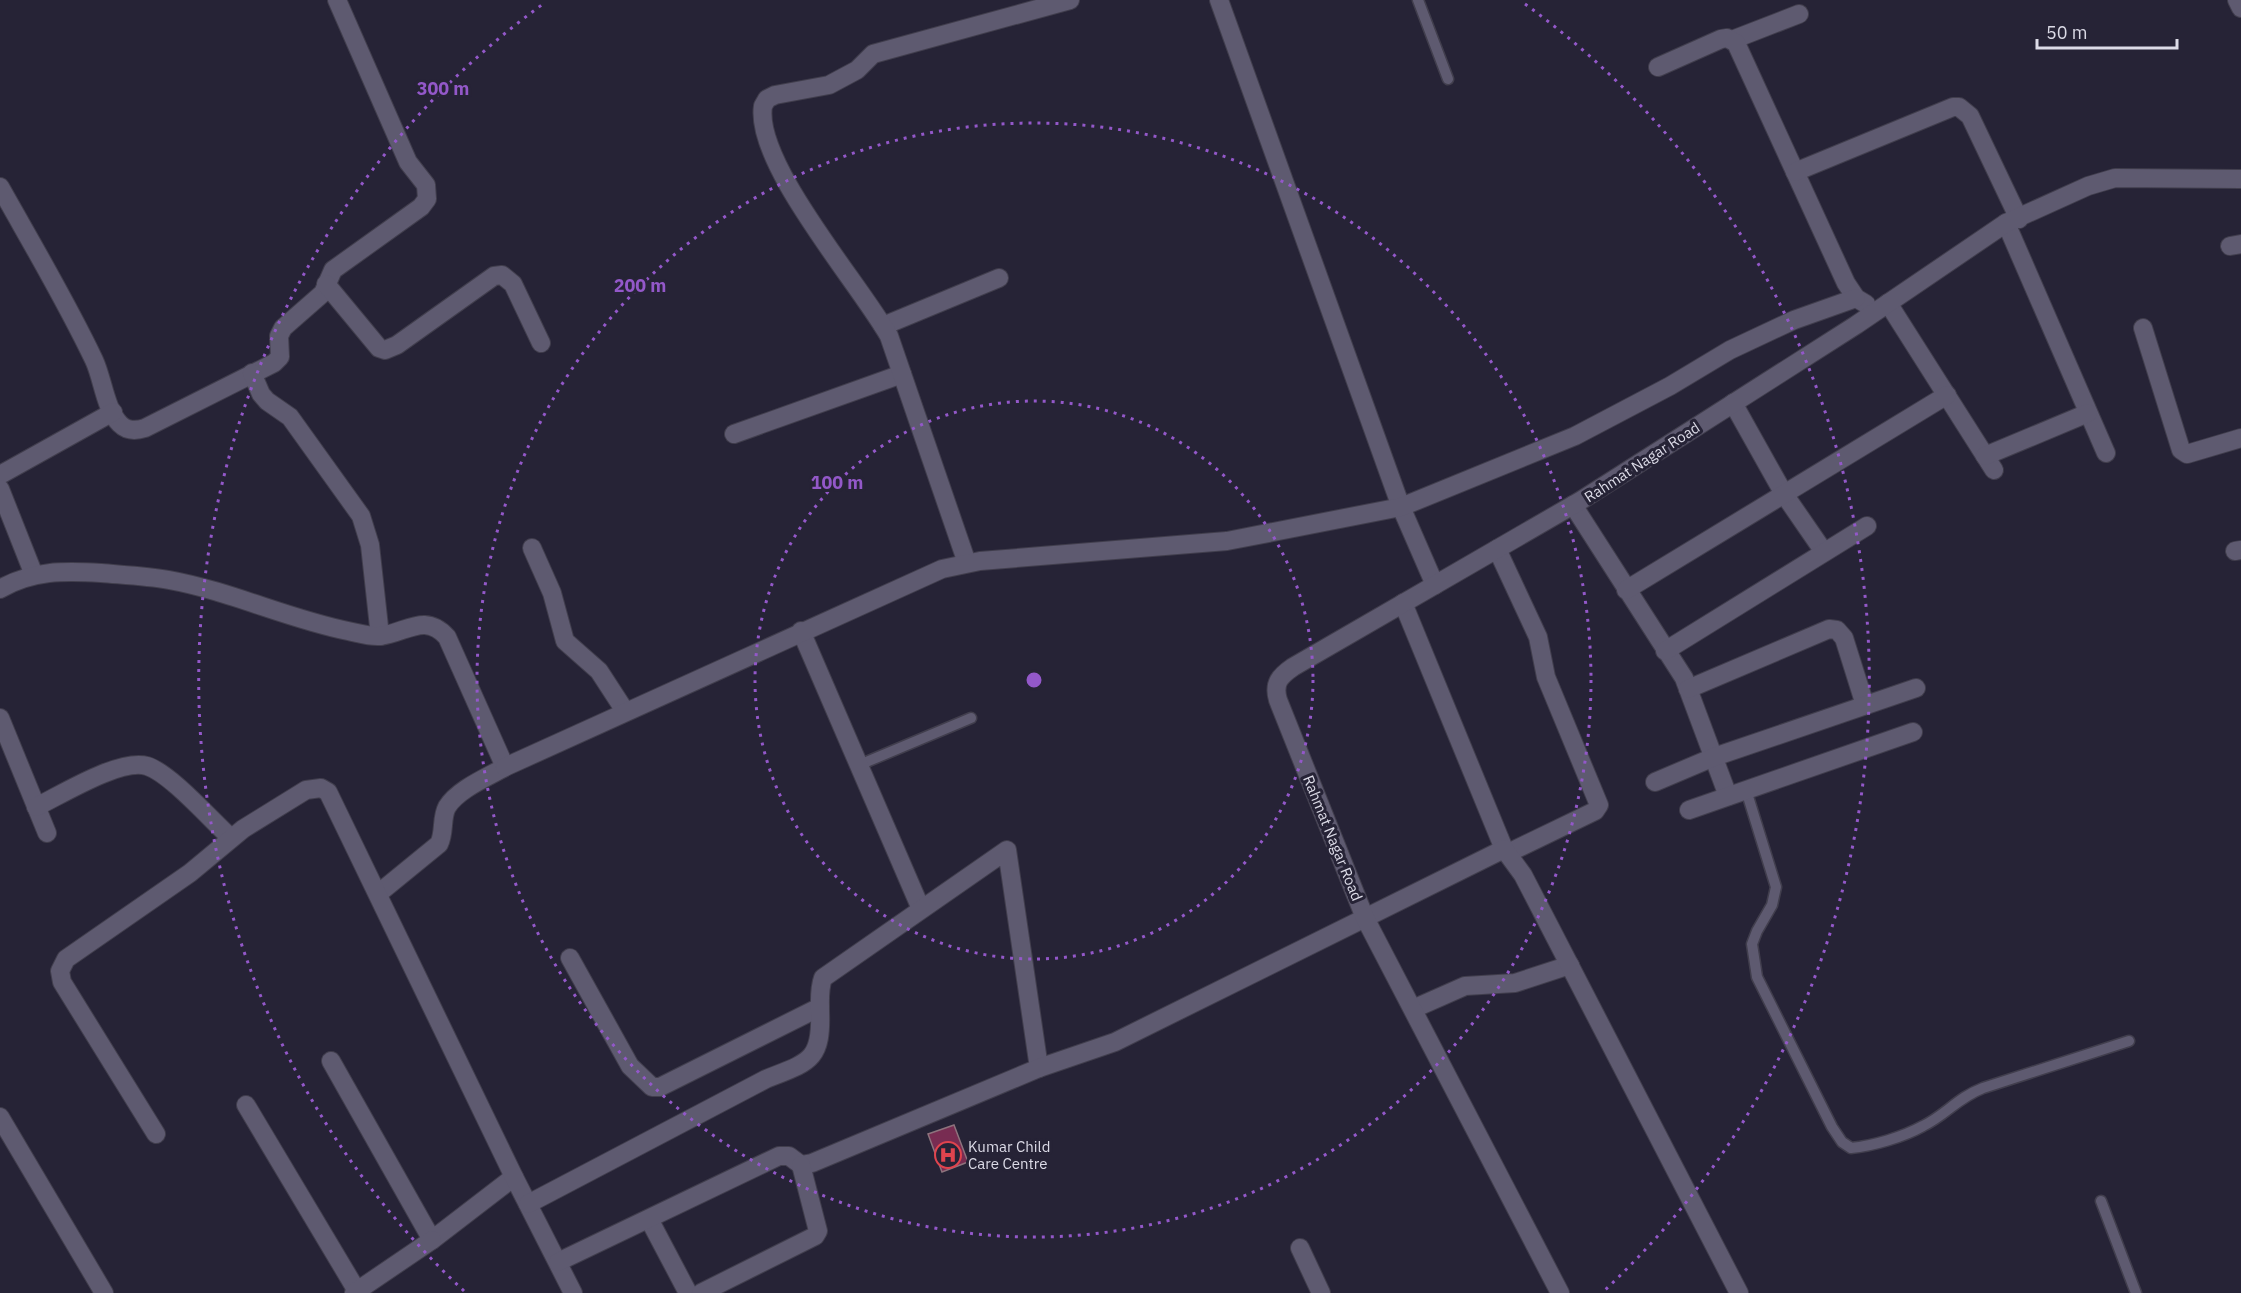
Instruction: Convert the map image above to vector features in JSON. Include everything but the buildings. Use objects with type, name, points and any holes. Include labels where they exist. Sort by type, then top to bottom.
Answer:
[{"type":"street","points":[[0,187],[82,335],[102,379],[113,412],[119,423],[127,429],[145,428],[277,361],[281,352],[279,336],[283,328],[323,293],[333,270],[421,207],[427,199],[428,190],[408,162],[337,0]]},
{"type":"street","points":[[967,563],[902,374],[883,326],[781,176],[770,144],[763,106],[767,99],[775,96],[829,85],[857,70],[873,54],[1070,0]]},
{"type":"street","points":[[1219,0],[1401,507],[1435,585]]},
{"type":"street","points":[[2237,0],[2241,9]]},
{"type":"street","points":[[1658,67],[1721,39],[1732,40],[1799,14]]},
{"type":"street","points":[[1732,40],[1736,43],[1846,283],[1856,298],[1883,307],[1947,396],[1989,463],[2088,413]]},
{"type":"street","points":[[1795,172],[1953,107],[1959,107],[1970,116],[2106,453]]},
{"type":"street","name":"Rahmat Nagar Road","points":[[1365,918],[1278,700],[1276,682],[1282,674],[1573,505],[2013,221],[2088,186],[2115,178],[2241,178]]},
{"type":"street","points":[[326,284],[379,348],[385,350],[397,345],[494,276],[502,275],[513,284],[542,343]]},
{"type":"street","points":[[883,326],[999,278]]},
{"type":"street","points":[[379,893],[439,844],[444,836],[447,808],[454,800],[505,767],[624,711],[942,569],[967,563],[1227,541],[1401,507],[1575,436],[1746,342],[1794,320],[1856,298]]},
{"type":"street","points":[[2143,327],[2181,450],[2187,454],[2241,438]]},
{"type":"street","points":[[252,373],[261,394],[290,417],[361,516],[370,545],[380,636]]},
{"type":"street","points":[[734,434],[902,374]]},
{"type":"street","points":[[1626,590],[1947,396]]},
{"type":"street","points":[[1734,403],[1784,494],[1824,552]]},
{"type":"street","points":[[0,475],[113,412]]},
{"type":"street","points":[[0,489],[34,574]]},
{"type":"street","points":[[1573,505],[1688,689],[1714,757],[1737,793]]},
{"type":"street","points":[[1665,651],[1867,526]]},
{"type":"street","points":[[532,548],[552,593],[565,641],[599,671],[624,711]]},
{"type":"street","points":[[801,1165],[812,1163],[1039,1068],[1115,1042],[1365,918],[1595,811],[1599,805],[1546,677],[1538,638],[1497,549]]},
{"type":"street","points":[[0,590],[34,574],[63,571],[170,580],[331,628],[380,636],[422,625],[432,625],[447,637],[505,767]]},
{"type":"street","points":[[1403,603],[1506,851],[1523,875],[1739,1293]]},
{"type":"street","points":[[1688,689],[1828,629],[1837,630],[1844,638],[1865,705]]},
{"type":"street","points":[[801,631],[921,909]]},
{"type":"street","points":[[1655,782],[1714,757],[1916,688]]},
{"type":"street","points":[[0,718],[46,833]]},
{"type":"street","points":[[1689,810],[1913,732]]},
{"type":"street","points":[[36,807],[116,769],[145,765],[160,772],[231,838]]},
{"type":"street","points":[[156,1134],[62,982],[60,971],[66,959],[74,952],[190,873],[231,838],[306,790],[321,788],[328,792],[379,893],[514,1177],[573,1293]]},
{"type":"street","points":[[528,1204],[766,1079],[804,1063],[819,1045],[820,986],[829,973],[1007,850],[1039,1068]]},
{"type":"street","points":[[1365,918],[1560,1293]]},
{"type":"street","points":[[570,958],[630,1066],[652,1087],[660,1087],[820,1007]]},
{"type":"street","points":[[1413,1009],[1465,986],[1515,983],[1570,965]]},
{"type":"street","points":[[331,1061],[432,1240]]},
{"type":"street","points":[[246,1106],[356,1292],[432,1240],[514,1177]]},
{"type":"street","points":[[0,1117],[104,1293]]},
{"type":"street","points":[[558,1262],[779,1156],[789,1156],[801,1165],[818,1231],[815,1236],[700,1293]]},
{"type":"street","points":[[649,1219],[688,1293]]},
{"type":"street","points":[[1300,1248],[1321,1293]]},
{"type":"lane","points":[[1418,0],[1448,80]]},
{"type":"lane","points":[[860,765],[971,717]]},
{"type":"lane","points":[[1737,793],[1776,886],[1772,905],[1752,944],[1757,977],[1832,1128],[1842,1142],[1851,1148],[1862,1148],[1923,1127],[1963,1096],[1983,1088],[2129,1041]]},
{"type":"lane","points":[[2101,1201],[2136,1293]]},
{"type":"place","name":"Kumar Child Care Centre","points":[[948,1155]]}]
